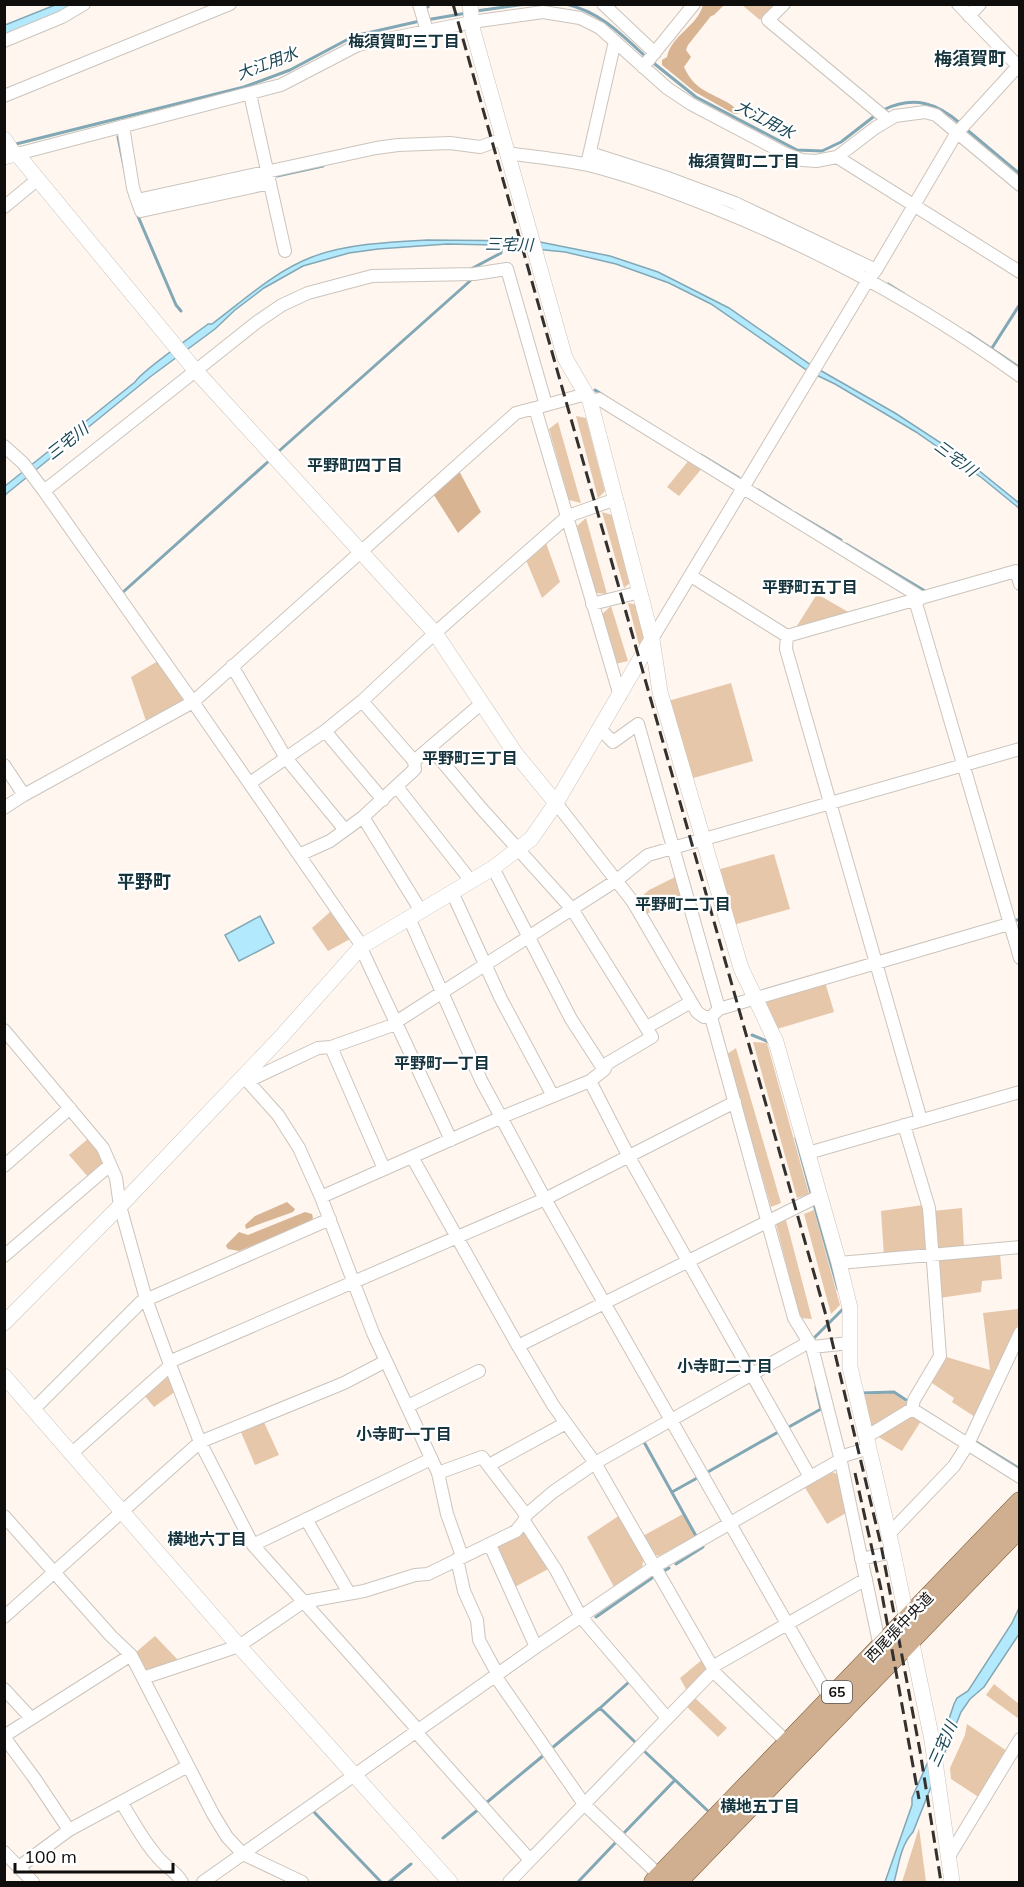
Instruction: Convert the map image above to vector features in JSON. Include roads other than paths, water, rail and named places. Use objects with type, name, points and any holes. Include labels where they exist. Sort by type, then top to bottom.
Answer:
[{"type":"main road","name":"西尾張中央道","points":[[664,1880],[788,1743],[1020,1502]]},
{"type":"main road","name":"西尾張中央道","points":[[664,1880],[911,1640],[1020,1527]]},
{"type":"street","points":[[4,41],[52,21],[84,4]]},
{"type":"street","points":[[4,96],[230,4]]},
{"type":"street","points":[[603,4],[649,60],[667,88],[691,104],[784,153],[802,160],[816,161],[837,157],[882,115],[925,112],[936,115],[961,129],[1020,185]]},
{"type":"street","points":[[649,60],[690,10],[676,4]]},
{"type":"street","points":[[784,4],[768,20],[882,115]]},
{"type":"street","points":[[4,1323],[246,1079],[362,947],[494,868],[519,850],[541,827],[652,639],[961,129],[1019,65],[958,4]]},
{"type":"street","points":[[969,16],[980,4]]},
{"type":"street","points":[[12,155],[281,85],[358,45],[423,20],[471,13],[561,14],[580,18],[600,28],[615,41],[649,60]]},
{"type":"street","points":[[471,13],[532,247],[564,358],[588,397],[652,639],[660,692],[702,840],[741,968],[776,1042],[839,1263],[850,1308],[850,1367],[889,1534],[932,1740],[952,1882]]},
{"type":"street","points":[[588,159],[615,41]]},
{"type":"street","points":[[250,94],[285,251]]},
{"type":"street","points":[[123,126],[137,200],[269,178],[398,145],[450,143],[480,147],[505,146],[588,159],[668,178],[735,203],[872,275],[1020,376]]},
{"type":"street","points":[[4,139],[12,155],[38,179],[192,365],[435,633],[515,753],[633,902],[697,1012],[704,1017],[756,998],[1010,924]]},
{"type":"street","points":[[837,157],[1020,272]]},
{"type":"street","points":[[4,207],[38,179]]},
{"type":"street","points":[[44,491],[192,365],[282,305],[316,290],[372,276],[474,273],[507,269],[568,516],[620,696]]},
{"type":"street","points":[[4,808],[193,702],[516,413],[588,397],[599,399],[919,599],[1020,958]]},
{"type":"street","points":[[4,446],[24,465],[44,491],[250,783],[362,947],[451,1140]]},
{"type":"street","points":[[250,783],[325,731],[362,701],[435,633],[568,516],[616,499]]},
{"type":"street","points":[[691,576],[788,636],[1018,570],[1020,584]]},
{"type":"street","points":[[592,604],[640,592]]},
{"type":"street","points":[[788,636],[786,649],[921,1120]]},
{"type":"street","points":[[232,666],[286,758],[345,830]]},
{"type":"street","points":[[299,855],[330,841],[363,817],[415,769],[414,760],[362,701]]},
{"type":"street","points":[[414,760],[482,703]]},
{"type":"street","points":[[599,728],[613,742],[638,724],[674,848],[735,1102],[794,1318],[811,1344],[840,1458],[880,1647]]},
{"type":"street","points":[[325,731],[383,800]]},
{"type":"street","points":[[321,1197],[590,1081],[604,1070],[608,1063],[652,1037],[572,909],[430,747]]},
{"type":"street","points":[[246,1079],[318,1048],[332,1047],[396,1023],[617,880],[648,855],[1020,749]]},
{"type":"street","points":[[4,765],[24,795]]},
{"type":"street","points":[[397,787],[471,881]]},
{"type":"street","points":[[363,817],[415,914],[442,993],[481,1080],[545,1199],[830,1699]]},
{"type":"street","points":[[494,868],[571,1019],[604,1070]]},
{"type":"street","points":[[452,892],[485,965],[553,1096]]},
{"type":"street","points":[[647,1027],[691,1002]]},
{"type":"street","points":[[6,1036],[103,1148],[116,1178],[120,1206],[147,1299],[200,1443],[253,1545],[530,1860]]},
{"type":"street","points":[[332,1047],[384,1169]]},
{"type":"street","points":[[246,1079],[264,1098],[300,1148],[373,1333],[438,1473],[460,1558],[464,1591],[477,1620],[479,1640],[497,1676],[584,1804],[664,1880]]},
{"type":"street","points":[[590,1081],[629,1157],[810,1477]]},
{"type":"street","points":[[808,1153],[1020,1092]]},
{"type":"street","points":[[71,1454],[170,1363],[545,1199],[735,1102]]},
{"type":"street","points":[[4,1166],[70,1108]]},
{"type":"street","points":[[203,1882],[220,1878],[243,1854],[536,1647],[654,1567],[867,1443],[912,1409],[914,1400],[940,1356],[929,1208],[904,1125]]},
{"type":"street","points":[[412,1157],[518,1346],[553,1405],[596,1464],[717,1675],[788,1743]]},
{"type":"street","points":[[4,1256],[110,1165]]},
{"type":"street","points":[[518,1346],[819,1196]]},
{"type":"street","points":[[33,1410],[141,1302],[330,1220]]},
{"type":"street","points":[[839,1263],[1020,1247]]},
{"type":"street","points":[[889,1534],[954,1466],[968,1444],[1020,1333]]},
{"type":"street","points":[[143,1678],[238,1646],[303,1602],[349,1593],[415,1575],[428,1574],[490,1545],[516,1531],[525,1518],[553,1492],[596,1464],[752,1374],[811,1344],[850,1343]]},
{"type":"street","points":[[4,1617],[200,1443],[344,1383],[386,1361]]},
{"type":"street","points":[[408,1406],[479,1371]]},
{"type":"street","points":[[4,1376],[238,1646],[450,1882]]},
{"type":"street","points":[[912,1409],[1020,1477]]},
{"type":"street","points":[[489,1465],[566,1424]]},
{"type":"street","points":[[438,1473],[482,1457],[525,1518],[581,1617],[667,1718]]},
{"type":"street","points":[[253,1545],[432,1459]]},
{"type":"street","points":[[4,1516],[111,1636],[131,1654],[227,1837],[243,1854],[302,1882]]},
{"type":"street","points":[[306,1519],[349,1593]]},
{"type":"street","points":[[490,1545],[536,1647]]},
{"type":"street","points":[[861,1558],[892,1551]]},
{"type":"street","points":[[509,1882],[713,1668],[866,1580]]},
{"type":"street","points":[[69,1830],[4,1737],[131,1654]]},
{"type":"street","points":[[4,1689],[31,1718]]},
{"type":"street","points":[[948,1858],[1020,1739]]},
{"type":"street","points":[[19,1867],[69,1830],[188,1766]]},
{"type":"street","points":[[120,1802],[155,1854],[167,1867],[177,1873],[182,1882]]},
{"type":"street","points":[[4,1852],[33,1882]]},
{"type":"water","points":[[55,5],[80,5],[5,38],[5,25]]},
{"type":"water","name":"三宅川","points":[[427,240],[535,241],[610,256],[658,272],[729,308],[811,365],[895,413],[961,456],[1019,503],[1020,509],[982,478],[916,432],[835,384],[808,371],[711,304],[669,283],[616,264],[565,252],[496,245],[447,244],[349,253],[303,266],[264,288],[5,495],[5,486],[157,362],[285,270],[312,257],[339,249],[368,244]]},
{"type":"water","points":[[260,916],[274,943],[239,961],[225,935]]},
{"type":"water","name":"三宅川","points":[[1019,1608],[1019,1634],[984,1687],[970,1699],[961,1712],[913,1832],[903,1849],[894,1882],[885,1882],[912,1805],[912,1798],[948,1722],[954,1704],[957,1698],[968,1691],[1012,1623]]},
{"type":"waterway","name":"大江用水","points":[[476,11],[526,4]]},
{"type":"waterway","name":"大江用水","points":[[566,4],[600,18],[646,57]]},
{"type":"waterway","name":"大江用水","points":[[426,20],[467,13]]},
{"type":"waterway","name":"大江用水","points":[[16,144],[244,87],[290,70],[354,36],[420,21]]},
{"type":"waterway","name":"大江用水","points":[[651,61],[696,97],[797,150],[822,151],[841,142],[877,114]]},
{"type":"waterway","name":"大江用水","points":[[883,110],[894,105],[915,102],[934,106],[961,124]]},
{"type":"waterway","name":"大江用水","points":[[966,129],[1020,174]]},
{"type":"waterway","points":[[118,137],[130,196]]},
{"type":"waterway","points":[[277,176],[323,166]]},
{"type":"waterway","points":[[722,205],[741,212]]},
{"type":"waterway","points":[[137,214],[176,305],[181,311]]},
{"type":"waterway","name":"三宅川","points":[[471,269],[501,253],[501,244]]},
{"type":"waterway","points":[[279,451],[470,281]]},
{"type":"waterway","points":[[888,284],[904,294]]},
{"type":"waterway","points":[[992,348],[1020,304]]},
{"type":"waterway","points":[[968,333],[1020,368]]},
{"type":"waterway","points":[[595,390],[603,395]]},
{"type":"waterway","points":[[701,455],[739,478]]},
{"type":"waterway","points":[[122,593],[270,460]]},
{"type":"waterway","points":[[758,490],[790,510]]},
{"type":"waterway","points":[[795,513],[841,540]]},
{"type":"waterway","points":[[846,544],[925,591]]},
{"type":"waterway","points":[[752,1035],[769,1042]]},
{"type":"waterway","points":[[796,1138],[811,1193]]},
{"type":"waterway","points":[[814,1204],[838,1289]]},
{"type":"waterway","points":[[815,1337],[843,1309]]},
{"type":"waterway","points":[[787,1428],[821,1409],[816,1387]]},
{"type":"waterway","points":[[861,1393],[894,1392],[906,1400]]},
{"type":"waterway","points":[[706,1473],[780,1431]]},
{"type":"waterway","points":[[644,1442],[696,1536]]},
{"type":"waterway","points":[[976,1442],[1020,1469]]},
{"type":"waterway","points":[[672,1492],[699,1477]]},
{"type":"waterway","points":[[676,1564],[703,1547]]},
{"type":"waterway","points":[[664,1571],[669,1568]]},
{"type":"waterway","points":[[596,1617],[652,1578]]},
{"type":"waterway","points":[[600,1708],[629,1682],[628,1680]]},
{"type":"waterway","points":[[552,1748],[600,1708],[635,1742]]},
{"type":"waterway","points":[[643,1750],[707,1810]]},
{"type":"waterway","points":[[486,1803],[544,1755]]},
{"type":"waterway","points":[[623,1834],[675,1780]]},
{"type":"waterway","points":[[443,1838],[479,1809]]},
{"type":"waterway","points":[[314,1812],[381,1882]]},
{"type":"waterway","points":[[578,1882],[617,1841]]},
{"type":"waterway","points":[[389,1882],[411,1864]]},
{"type":"railway","points":[[453,4],[825,1312],[881,1545],[920,1751],[941,1882]]},
{"type":"railway","points":[[855,1473],[881,1589],[919,1799]]},
{"type":"district","name":"梅須賀町三丁目","points":[[404,41]]},
{"type":"district","name":"梅須賀町","points":[[970,58]]},
{"type":"district","name":"梅須賀町二丁目","points":[[744,161]]},
{"type":"district","name":"平野町四丁目","points":[[355,465]]},
{"type":"district","name":"平野町五丁目","points":[[810,587]]},
{"type":"district","name":"平野町三丁目","points":[[470,758]]},
{"type":"district","name":"平野町","points":[[144,881]]},
{"type":"district","name":"平野町二丁目","points":[[683,904]]},
{"type":"district","name":"平野町一丁目","points":[[442,1063]]},
{"type":"district","name":"小寺町二丁目","points":[[725,1366]]},
{"type":"district","name":"小寺町一丁目","points":[[404,1434]]},
{"type":"district","name":"横地六丁目","points":[[207,1539]]},
{"type":"district","name":"横地五丁目","points":[[760,1806]]}]
